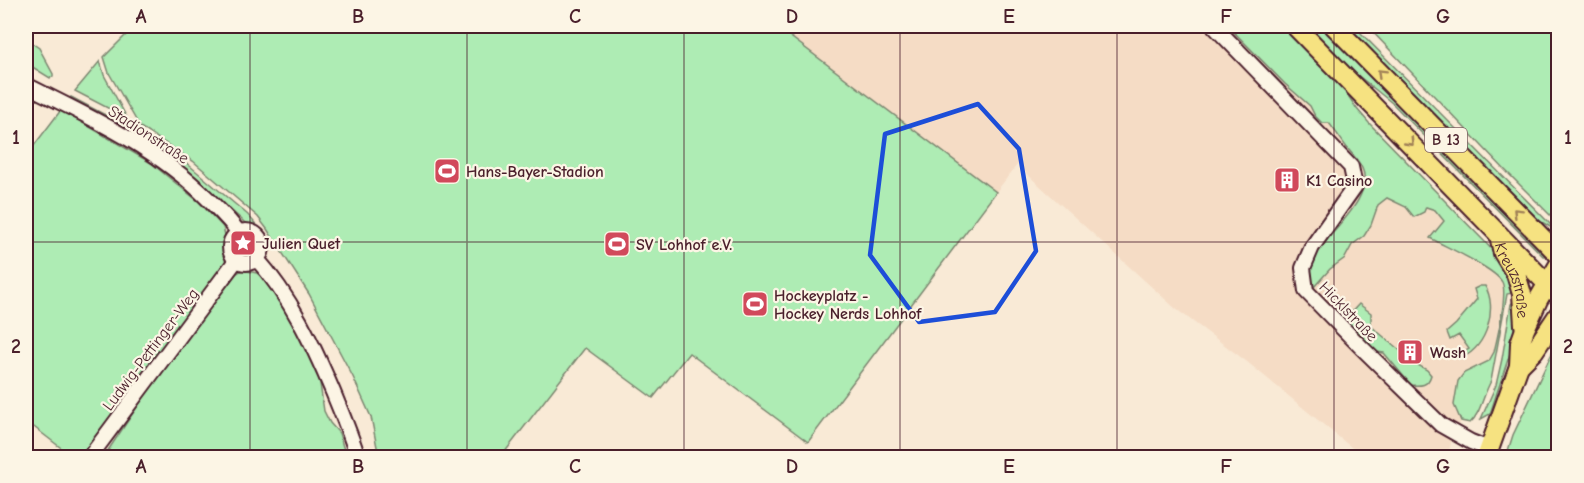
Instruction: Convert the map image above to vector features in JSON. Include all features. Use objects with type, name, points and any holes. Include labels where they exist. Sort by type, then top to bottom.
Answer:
[{"type":"main road","name":"B 13","points":[[1295,26],[1553,289]]},
{"type":"main road","name":"B 13","points":[[1334,26],[1558,254]]},
{"type":"main road","name":"Kreuzstraße","points":[[1499,233],[1503,253],[1516,274],[1522,294],[1525,329]]},
{"type":"main road","name":"Kreuzstraße","points":[[1488,453],[1519,366],[1520,343],[1525,329],[1538,300],[1553,289],[1558,266]]},
{"type":"main road","name":"Kreuzstraße","points":[[1519,366],[1534,351],[1558,315]]},
{"type":"street","name":"Hicklstraße","points":[[1214,26],[1351,167],[1355,186],[1312,247],[1303,268],[1305,291],[1441,425],[1488,453]]},
{"type":"street","name":"Stadionstraße","points":[[26,85],[104,124],[172,167],[194,184],[232,222],[239,233],[247,231],[258,236],[262,248],[256,258]]},
{"type":"street","points":[[239,233],[230,246],[231,251],[237,259],[244,262],[256,258],[276,282],[311,342],[358,458]]},
{"type":"street","name":"Ludwig-Pettinger-Weg","points":[[89,458],[237,259]]},
{"type":"highlighted area","points":[[978,104],[1019,149],[1036,251],[995,312],[919,322],[870,255],[885,134]]},
{"type":"shaded area","points":[[776,26],[1228,26],[1310,106],[1315,116],[1329,123],[1356,158],[1425,207],[1435,210],[1444,221],[1430,239],[1486,268],[1502,281],[1504,291],[1494,352],[1489,361],[1478,367],[1454,405],[1461,421],[1451,442],[1448,457],[1363,457],[1246,361],[1176,309],[1017,165],[996,192]]},
{"type":"green space","name":"SV Lohhof e.V.","points":[[135,26],[776,26],[996,192],[808,442],[689,353],[653,398],[585,348],[501,457],[379,457],[371,417],[353,377],[309,294],[267,229],[258,217],[193,161],[140,127],[109,73],[104,57]]},
{"type":"green space","points":[[1228,26],[1283,26],[1341,85],[1369,123],[1501,260],[1516,292],[1507,294],[1491,381],[1477,414],[1470,423],[1461,421],[1454,405],[1458,381],[1464,373],[1489,361],[1494,352],[1503,306],[1502,282],[1490,270],[1430,238],[1444,221],[1435,210],[1426,207],[1424,212],[1414,217],[1406,207],[1387,198],[1378,205],[1371,225],[1364,236],[1352,245],[1345,258],[1330,269],[1313,288],[1309,266],[1315,255],[1354,206],[1361,193],[1364,180],[1362,168],[1329,123],[1322,123],[1310,106]]},
{"type":"green space","points":[[1306,26],[1321,26],[1545,256],[1392,103],[1345,65]]},
{"type":"green space","points":[[1344,26],[1354,26],[1557,231],[1535,218]]},
{"type":"green space","points":[[1367,26],[1558,26],[1558,223],[1505,170]]},
{"type":"green space","points":[[26,39],[39,48],[53,77],[50,78],[26,63]]},
{"type":"green space","points":[[100,61],[104,75],[127,118],[75,91]]},
{"type":"green space","points":[[71,97],[147,137],[184,161],[248,215],[259,228],[246,224],[184,169],[70,100]]},
{"type":"green space","points":[[61,110],[151,163],[199,202],[223,227],[225,235],[222,246],[227,266],[82,457],[73,457],[26,421],[26,156]]},
{"type":"green space","points":[[242,270],[257,273],[269,283],[300,334],[318,370],[324,411],[330,423],[339,433],[346,457],[103,458],[165,365],[236,274]]},
{"type":"green space","points":[[1485,286],[1489,295],[1488,326],[1478,345],[1463,357],[1461,354],[1469,349],[1459,335],[1450,340],[1447,332],[1477,299],[1474,289]]},
{"type":"green space","points":[[1514,301],[1517,332],[1490,414],[1481,419],[1496,385],[1511,304]]},
{"type":"green space","points":[[1359,304],[1371,313],[1371,326],[1416,364],[1427,370],[1431,375],[1426,383],[1411,385],[1384,353],[1377,352],[1345,319]]},
{"type":"green space","points":[[1558,341],[1558,438],[1548,457],[1506,457],[1513,435],[1553,351],[1553,345]]},
{"type":"place","name":"Hans-Bayer-Stadion","points":[[447,171]]},
{"type":"place","name":"K1 Casino","points":[[1287,180]]},
{"type":"place","name":"Julien Quet","points":[[243,243]]},
{"type":"place","name":"SV Lohhof e.V.","points":[[617,244]]},
{"type":"place","name":"Hockeyplatz - Hockey Nerds Lohhof","points":[[755,304]]},
{"type":"place","name":"Wash","points":[[1410,352]]}]
